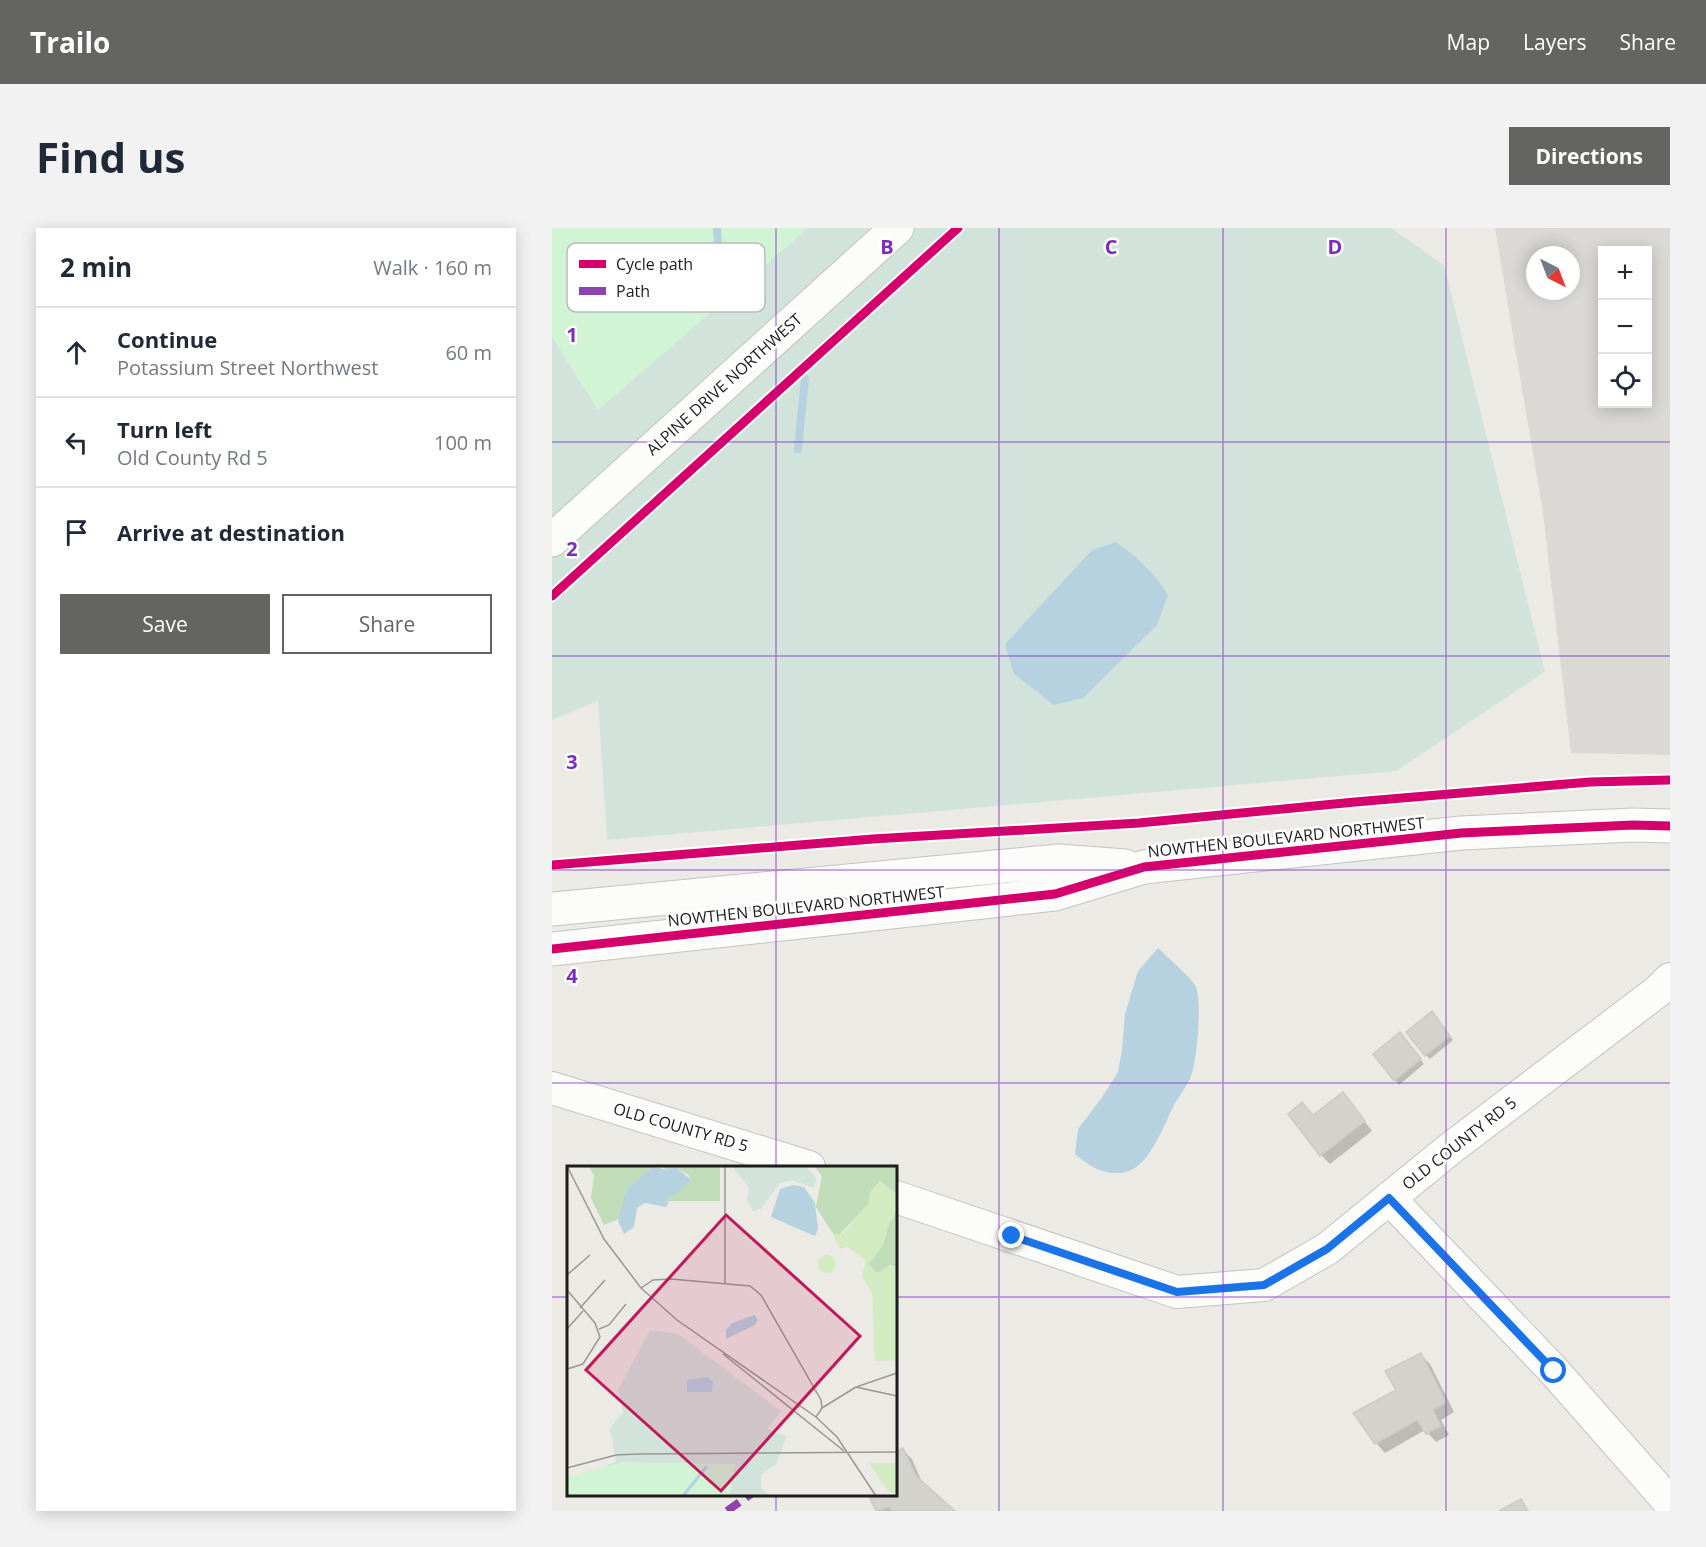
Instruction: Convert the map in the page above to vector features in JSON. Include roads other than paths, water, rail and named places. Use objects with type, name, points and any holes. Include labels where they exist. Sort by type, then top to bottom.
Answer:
[{"type":"street","name":"ALPINE DRIVE NORTHWEST","points":[[552,540],[897,228]]},
{"type":"street","name":"NOWTHEN BOULEVARD NORTHWEST","points":[[552,909],[1058,861],[1144,867],[1461,833],[1633,825],[1670,826]]},
{"type":"street","name":"NOWTHEN BOULEVARD NORTHWEST","points":[[552,949],[1055,894],[1144,867]]},
{"type":"street","name":"OLD COUNTY RD 5","points":[[897,1197],[1177,1292],[1264,1285],[1327,1249],[1451,1148],[1658,992],[1670,979]]},
{"type":"street","name":"OLD COUNTY RD 5","points":[[552,1088],[806,1166]]},
{"type":"street","points":[[1389,1198],[1554,1371],[1670,1503]]},
{"type":"water","points":[[1116,542],[1145,566],[1168,595],[1157,625],[1083,698],[1054,705],[1014,674],[1005,644],[1092,550]]},
{"type":"water","points":[[1158,948],[1185,973],[1196,987],[1199,1016],[1194,1066],[1189,1081],[1144,1160],[1129,1171],[1107,1172],[1093,1167],[1075,1154],[1078,1129],[1118,1072],[1125,1014],[1138,971]]},
{"type":"waterway","points":[[717,228],[718,243]]},
{"type":"waterway","points":[[798,449],[805,379]]}]
